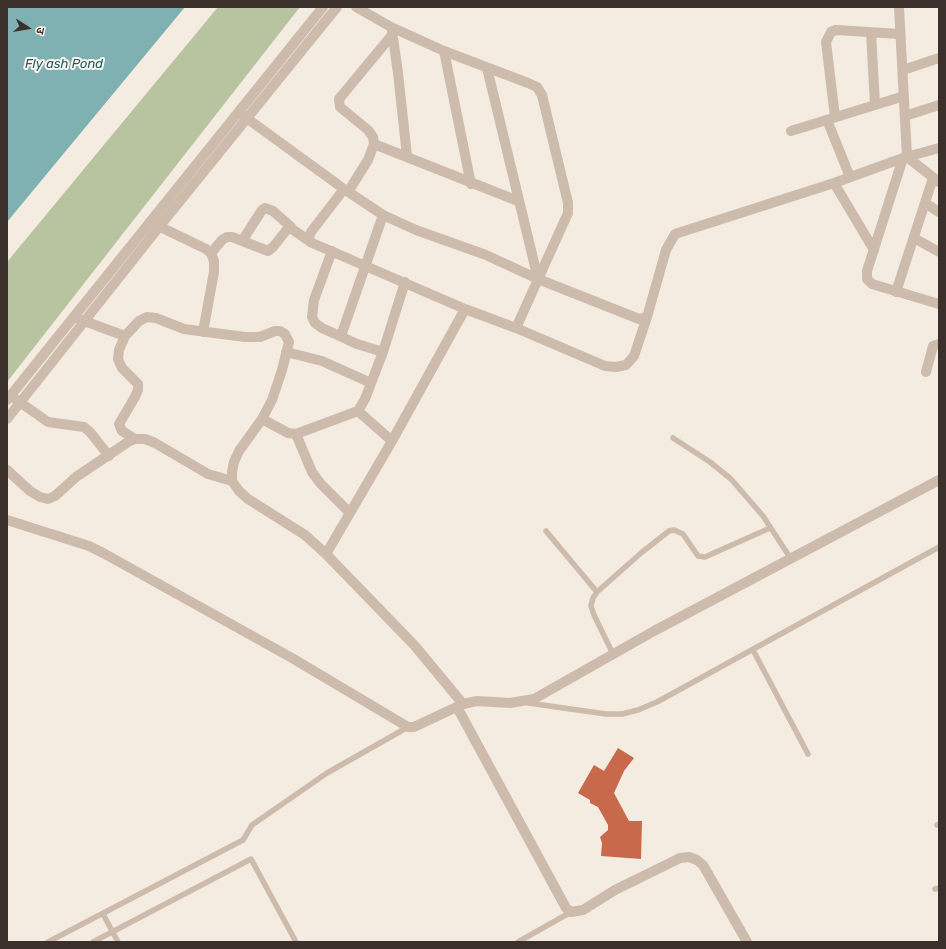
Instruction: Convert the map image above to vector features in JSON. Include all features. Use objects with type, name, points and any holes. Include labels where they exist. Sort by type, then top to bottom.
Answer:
[{"type":"street","points":[[7,419],[85,322],[238,111],[323,7]]},
{"type":"street","points":[[109,456],[90,432],[84,427],[48,422],[20,403],[9,398],[74,317],[246,118],[337,7]]},
{"type":"street","points":[[356,7],[392,31],[528,83],[537,87],[542,95],[568,203],[568,213],[565,223],[516,328]]},
{"type":"street","points":[[899,7],[896,34],[903,70],[900,97],[905,116],[904,158],[874,250],[867,279],[872,284],[939,304]]},
{"type":"street","points":[[850,177],[831,118],[826,42],[827,37],[830,32],[836,30],[896,34]]},
{"type":"street","points":[[308,240],[311,232],[346,191],[368,160],[374,144],[373,137],[368,130],[340,107],[339,98],[392,31]]},
{"type":"street","points":[[392,31],[407,156]]},
{"type":"street","points":[[870,32],[875,105]]},
{"type":"street","points":[[444,51],[471,184]]},
{"type":"street","points":[[903,70],[939,58]]},
{"type":"street","points":[[488,68],[518,201],[538,279]]},
{"type":"street","points":[[791,131],[900,97]]},
{"type":"street","points":[[905,116],[939,105]]},
{"type":"street","points":[[238,111],[346,191],[383,215],[416,230],[486,255],[538,279],[632,318],[639,319],[647,317]]},
{"type":"street","points":[[374,144],[407,156],[471,184],[518,201]]},
{"type":"street","points":[[242,240],[262,210],[265,208],[273,211],[308,240],[332,251],[465,309],[516,328],[605,366],[616,367],[626,365],[634,356],[666,250],[676,234],[684,230],[834,183],[904,158],[939,148]]},
{"type":"street","points":[[896,292],[925,203],[936,180],[904,158]]},
{"type":"street","points":[[834,183],[874,250]]},
{"type":"street","points":[[925,203],[939,212]]},
{"type":"street","points":[[341,336],[383,215]]},
{"type":"street","points":[[154,225],[206,249],[211,253],[214,261],[214,272],[203,332]]},
{"type":"street","points":[[211,253],[222,240],[227,237],[242,240],[268,251],[273,247],[286,228],[291,227]]},
{"type":"street","points":[[914,238],[939,252]]},
{"type":"street","points":[[332,251],[314,300],[312,316],[315,323],[322,328],[383,352]]},
{"type":"street","points":[[262,420],[288,433],[296,434],[358,411],[372,383],[405,282]]},
{"type":"street","points":[[326,554],[392,441],[465,309]]},
{"type":"street","points":[[74,317],[125,336]]},
{"type":"street","points":[[232,481],[233,467],[239,451],[262,420],[272,400],[289,342],[288,337],[280,331],[260,337],[184,329],[156,318],[147,317],[139,321],[125,336],[119,350],[118,359],[122,368],[138,384],[138,390],[119,424],[122,431],[135,439],[155,443],[208,474],[232,481],[239,491],[248,499],[304,535],[326,554],[415,646],[460,705],[566,908],[571,912],[583,910],[622,887],[680,858],[689,857],[697,860],[703,865],[747,942]]},
{"type":"street","points":[[926,372],[933,346],[939,344]]},
{"type":"street","points":[[286,352],[322,361],[372,383]]},
{"type":"street","points":[[358,411],[392,441]]},
{"type":"street","points":[[296,434],[312,472],[320,483],[350,513]]},
{"type":"street","points":[[7,470],[30,491],[40,497],[48,499],[55,496],[76,477],[135,439]]},
{"type":"street","points":[[7,520],[89,546],[105,554],[292,658],[408,727],[414,727],[460,705],[477,701],[524,702],[534,700],[613,654],[939,480]]},
{"type":"lane","points":[[673,438],[710,462],[731,479],[748,497],[791,559]]},
{"type":"lane","points":[[613,654],[591,606],[593,598],[597,592],[669,531],[679,531],[687,539],[698,556],[705,557],[770,528]]},
{"type":"lane","points":[[546,531],[597,592]]},
{"type":"lane","points":[[524,702],[606,714],[622,714],[638,710],[657,702],[939,547]]},
{"type":"lane","points":[[753,650],[808,754]]},
{"type":"lane","points":[[48,942],[242,840],[252,825],[327,773],[408,727]]},
{"type":"lane","points":[[93,942],[250,859],[296,942]]},
{"type":"lane","points":[[518,942],[571,912]]},
{"type":"lane","points":[[103,914],[118,942]]},
{"type":"green space","points":[[218,7],[300,7],[7,382],[7,262]]},
{"type":"water","name":"Fly ash Pond","points":[[7,7],[185,7],[7,222]]},
{"type":"building","points":[[618,748],[634,758],[624,771],[614,793],[629,821],[642,821],[641,859],[601,856],[602,843],[600,837],[608,830],[608,825],[598,807],[590,803],[590,800],[578,793],[594,765],[604,771]]}]
